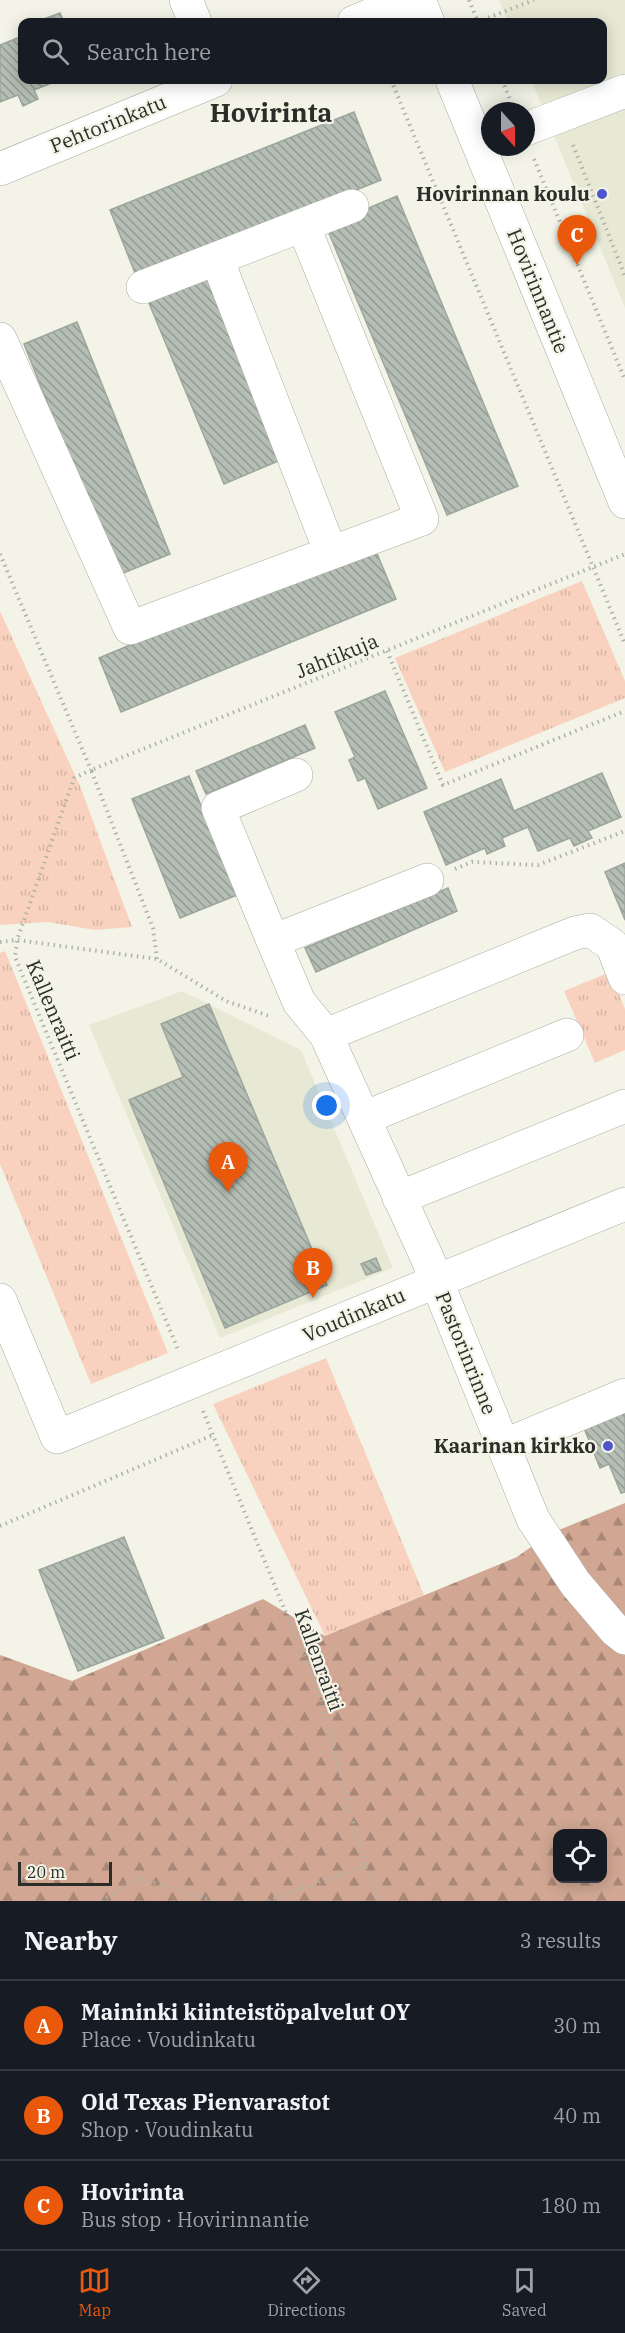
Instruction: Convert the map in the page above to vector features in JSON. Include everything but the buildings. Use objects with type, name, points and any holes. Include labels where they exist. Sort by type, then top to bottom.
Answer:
[{"type":"street","points":[[186,0],[193,18]]},
{"type":"street","points":[[364,18],[408,0]]},
{"type":"street","points":[[419,0],[426,18]]},
{"type":"street","name":"Pehtorinkatu","points":[[0,169],[206,84]]},
{"type":"street","name":"Hovirinnantie","points":[[454,84],[481,136]]},
{"type":"street","points":[[535,134],[561,115],[625,91]]},
{"type":"street","name":"Hovirinnantie","points":[[490,156],[625,502]]},
{"type":"street","points":[[143,287],[352,206]]},
{"type":"street","points":[[0,339],[130,628],[422,519],[303,225]]},
{"type":"street","points":[[217,259],[331,553]]},
{"type":"street","name":"Pastorinrinne","points":[[296,775],[218,808],[298,1002],[326,1035],[436,1281],[447,1340],[503,1446],[532,1519],[575,1583],[615,1630],[625,1638]]},
{"type":"street","points":[[273,941],[427,880]]},
{"type":"street","points":[[326,1035],[575,933],[590,930],[612,945],[625,978]]},
{"type":"street","points":[[364,1118],[567,1035]]},
{"type":"street","points":[[399,1198],[625,1106]]},
{"type":"street","name":"Voudinkatu","points":[[0,1300],[57,1437],[625,1204]]},
{"type":"street","points":[[503,1446],[625,1395]]},
{"type":"path","points":[[469,0],[476,18]]},
{"type":"path","points":[[488,18],[534,0]]},
{"type":"path","points":[[393,84],[625,644]]},
{"type":"path","points":[[504,84],[511,102]]},
{"type":"path","points":[[561,115],[625,276]]},
{"type":"path","points":[[535,156],[625,380]]},
{"type":"path","points":[[0,554],[91,770],[153,928],[157,959]]},
{"type":"path","name":"Jahtikuja","points":[[91,770],[625,554]]},
{"type":"path","points":[[387,651],[442,785],[625,711]]},
{"type":"path","name":"Kallenraitti","points":[[91,770],[74,778],[17,940],[15,957],[191,1383]]},
{"type":"path","points":[[427,880],[472,862],[538,865],[625,831]]},
{"type":"path","points":[[0,942],[17,940],[157,959],[226,1001],[271,1016]]},
{"type":"path","name":"Kallenraitti","points":[[0,1526],[213,1435],[318,1691],[365,1866],[379,1901]]},
{"type":"path","points":[[268,1901],[365,1866]]},
{"type":"path","points":[[101,1901],[138,1878],[214,1901]]},
{"type":"shaded area","name":"Hovirinnan koulu","points":[[499,0],[625,0],[625,308],[533,84],[607,84],[607,18],[506,18]]},
{"type":"shaded area","points":[[182,991],[301,1050],[393,1268],[220,1338],[89,1025]]},
{"type":"green space","points":[[582,581],[625,681],[625,698],[445,772],[395,658]]},
{"type":"green space","points":[[0,611],[80,786],[132,927],[95,930],[48,922],[0,925]]},
{"type":"green space","points":[[5,951],[168,1353],[91,1384],[0,1164],[0,953]]},
{"type":"green space","points":[[610,972],[625,1009],[625,1050],[595,1063],[564,991]]},
{"type":"green space","points":[[326,1358],[424,1595],[325,1636],[213,1404]]},
{"type":"green space","points":[[625,1503],[625,1901],[0,1901],[0,1655],[72,1681],[263,1599],[325,1636],[517,1557],[549,1534]]},
{"type":"place","name":"Hovirinnan koulu","points":[[602,194]]},
{"type":"place","name":"Hovirinta","points":[[577,265]]},
{"type":"place","name":"Maininki kiinteistöpalvelut OY","points":[[228,1192]]},
{"type":"place","name":"Old Texas Pienvarastot","points":[[313,1298]]},
{"type":"place","name":"Kaarinan kirkko","points":[[608,1446]]},
{"type":"district","name":"Hovirinta","points":[[271,113]]}]
